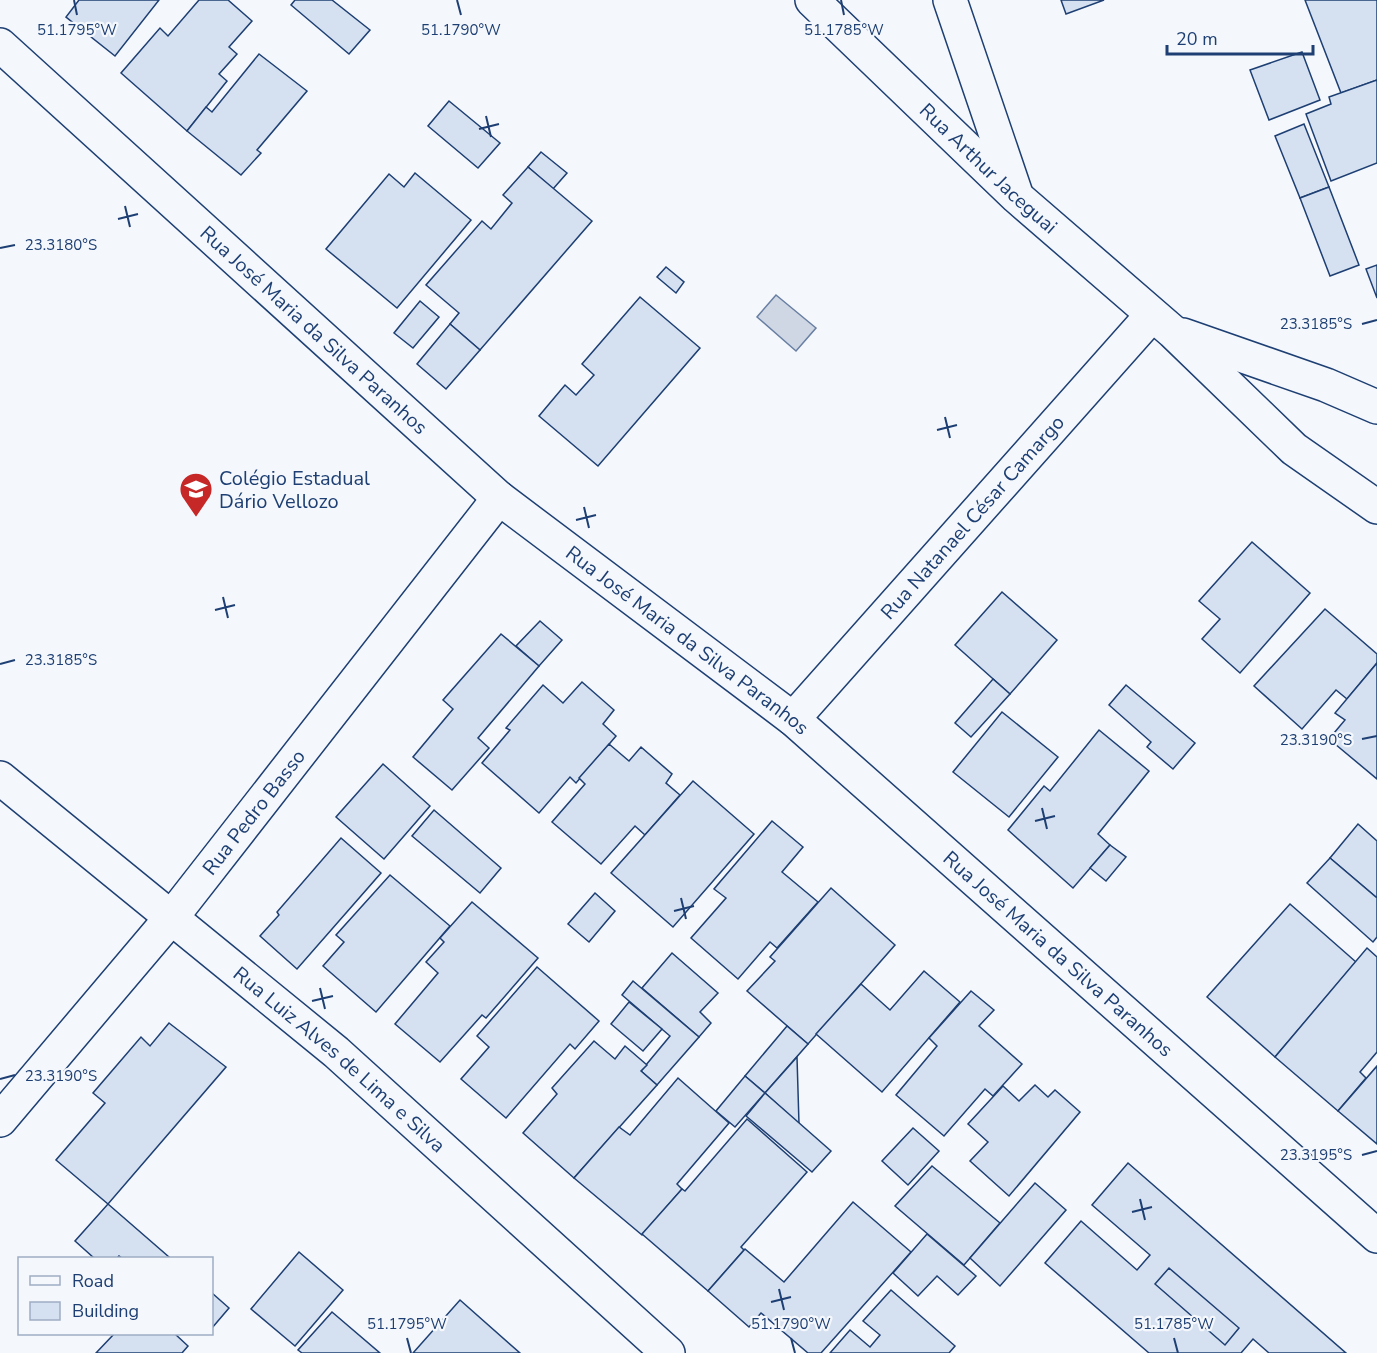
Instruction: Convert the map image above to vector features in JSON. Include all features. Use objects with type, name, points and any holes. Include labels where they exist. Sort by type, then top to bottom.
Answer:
[{"type":"street","name":"Rua Arthur Jaceguai","points":[[812,0],[1017,197],[1162,323],[1294,449],[1377,507]]},
{"type":"street","points":[[950,0],[1017,197]]},
{"type":"street","name":"Rua José Maria da Silva Paranhos","points":[[0,45],[499,498],[793,719],[1377,1236]]},
{"type":"street","name":"Rua Arthur Jaceguai","points":[[1162,323],[1326,385],[1377,407]]},
{"type":"street","name":"Rua Natanael César Camargo","points":[[793,719],[1162,323]]},
{"type":"street","name":"Rua Pedro Basso","points":[[0,1119],[171,918],[499,498]]},
{"type":"street","name":"Rua Luiz Alves de Lima e Silva","points":[[0,778],[336,1053],[668,1353]]},
{"type":"shaded area","points":[[776,295],[816,328],[796,351],[757,317]]},
{"type":"building","points":[[79,0],[159,0],[115,56],[66,17]]},
{"type":"building","points":[[199,0],[228,0],[252,21],[229,47],[237,54],[219,74],[227,81],[187,131],[121,73],[160,28],[168,36]]},
{"type":"building","points":[[295,0],[332,0],[370,30],[349,54],[291,5]]},
{"type":"building","points":[[1061,0],[1104,0],[1066,14]]},
{"type":"building","points":[[1305,0],[1377,0],[1377,80],[1341,93]]},
{"type":"building","points":[[1302,52],[1320,100],[1269,120],[1250,70]]},
{"type":"building","points":[[259,54],[307,91],[257,150],[261,153],[241,175],[187,131],[206,107],[212,112]]},
{"type":"building","points":[[1377,80],[1377,163],[1331,181],[1306,114],[1331,104],[1329,97]]},
{"type":"building","points":[[449,101],[500,143],[478,168],[428,126]]},
{"type":"building","points":[[1304,124],[1329,187],[1300,198],[1275,136]]},
{"type":"building","points":[[541,152],[567,173],[553,189],[528,167]]},
{"type":"building","points":[[528,167],[592,221],[480,350],[450,324],[459,313],[426,285],[482,221],[491,229],[512,203],[503,195]]},
{"type":"building","points":[[415,173],[471,220],[397,308],[326,249],[389,174],[404,187]]},
{"type":"building","points":[[1329,187],[1359,265],[1330,276],[1300,198]]},
{"type":"building","points":[[1377,265],[1377,298],[1366,269]]},
{"type":"building","points":[[666,267],[684,282],[676,293],[657,277]]},
{"type":"building","points":[[640,297],[700,348],[598,466],[539,416],[565,385],[576,395],[594,375],[582,364]]},
{"type":"building","points":[[420,301],[439,317],[413,348],[394,333]]},
{"type":"building","points":[[450,324],[480,350],[446,389],[417,364]]},
{"type":"building","points":[[1252,542],[1310,593],[1240,673],[1202,639],[1220,619],[1199,601]]},
{"type":"building","points":[[1002,592],[1057,640],[1010,694],[955,645]]},
{"type":"building","points":[[1325,609],[1377,654],[1377,663],[1347,699],[1336,690],[1302,729],[1254,686]]},
{"type":"building","points":[[540,621],[562,640],[539,666],[516,646]]},
{"type":"building","points":[[501,634],[539,666],[478,738],[489,748],[452,790],[413,757],[453,709],[443,700]]},
{"type":"building","points":[[1377,663],[1377,779],[1329,739],[1345,720],[1335,713]]},
{"type":"building","points":[[993,679],[1010,694],[971,737],[955,723]]},
{"type":"building","points":[[582,682],[614,710],[603,724],[616,736],[576,783],[570,777],[539,813],[482,763],[510,730],[506,728],[543,685],[563,703]]},
{"type":"building","points":[[1126,685],[1195,743],[1173,769],[1147,747],[1151,742],[1109,705]]},
{"type":"building","points":[[1002,712],[1058,757],[1009,817],[953,772]]},
{"type":"building","points":[[1099,730],[1149,771],[1098,834],[1110,845],[1073,888],[1008,830],[1044,786],[1050,791]]},
{"type":"building","points":[[609,744],[629,761],[641,747],[672,774],[666,783],[680,795],[645,835],[635,826],[601,864],[552,822],[585,784],[579,778]]},
{"type":"building","points":[[383,764],[430,806],[384,859],[336,817]]},
{"type":"building","points":[[693,781],[754,834],[673,927],[611,873]]},
{"type":"building","points":[[434,810],[501,868],[480,893],[412,836]]},
{"type":"building","points":[[772,821],[803,847],[782,872],[818,902],[777,948],[770,942],[738,979],[691,938],[726,898],[714,889]]},
{"type":"building","points":[[1358,824],[1377,841],[1377,898],[1330,858]]},
{"type":"building","points":[[341,838],[381,873],[297,969],[260,936],[279,915],[277,912]]},
{"type":"building","points":[[1110,845],[1126,857],[1106,881],[1090,868]]},
{"type":"building","points":[[1330,858],[1377,898],[1377,937],[1373,942],[1307,883]]},
{"type":"building","points":[[390,875],[450,926],[376,1012],[323,966],[344,942],[336,935]]},
{"type":"building","points":[[831,888],[895,945],[808,1044],[747,991],[775,961],[770,957]]},
{"type":"building","points":[[595,893],[615,911],[589,942],[568,924]]},
{"type":"building","points":[[472,902],[538,958],[486,1018],[482,1015],[440,1062],[395,1024],[438,973],[426,962],[444,942],[440,938]]},
{"type":"building","points":[[1290,904],[1356,962],[1275,1057],[1207,997]]},
{"type":"building","points":[[1367,948],[1377,957],[1377,1052],[1360,1072],[1366,1078],[1338,1111],[1275,1057]]},
{"type":"building","points":[[672,953],[718,993],[700,1012],[711,1023],[699,1037],[642,988]]},
{"type":"building","points":[[537,967],[599,1021],[575,1049],[570,1044],[506,1118],[461,1079],[489,1047],[477,1036]]},
{"type":"building","points":[[924,971],[960,1002],[882,1092],[816,1034],[861,984],[890,1010]]},
{"type":"building","points":[[633,981],[699,1037],[657,1085],[641,1071],[670,1036],[622,995]]},
{"type":"building","points":[[971,991],[994,1010],[979,1026],[1022,1064],[993,1096],[985,1089],[944,1136],[896,1095],[937,1046],[929,1038]]},
{"type":"building","points":[[629,1002],[662,1029],[643,1051],[611,1024]]},
{"type":"building","points":[[169,1023],[226,1067],[108,1204],[56,1160],[105,1103],[93,1093],[141,1037],[150,1046]]},
{"type":"building","points":[[787,1026],[808,1044],[765,1093],[745,1076]]},
{"type":"building","points":[[594,1041],[615,1059],[625,1046],[647,1065],[641,1071],[657,1085],[574,1178],[523,1133],[557,1094],[552,1088]]},
{"type":"building","points":[[797,1057],[799,1124],[765,1093]]},
{"type":"building","points":[[1377,1066],[1377,1144],[1338,1111]]},
{"type":"building","points":[[745,1076],[765,1093],[735,1127],[716,1111]]},
{"type":"building","points":[[678,1078],[729,1123],[677,1184],[682,1189],[642,1235],[574,1178],[619,1127],[630,1135]]},
{"type":"building","points":[[1035,1085],[1048,1097],[1055,1090],[1080,1112],[1009,1196],[970,1161],[988,1142],[968,1124],[1003,1086],[1019,1101]]},
{"type":"building","points":[[765,1093],[831,1151],[812,1172],[746,1116]]},
{"type":"building","points":[[747,1119],[807,1172],[741,1247],[744,1250],[708,1291],[642,1234],[682,1189],[685,1191]]},
{"type":"building","points":[[913,1128],[939,1151],[908,1185],[882,1161]]},
{"type":"building","points":[[1128,1163],[1346,1353],[1269,1353],[1253,1339],[1241,1353],[1149,1353],[1045,1263],[1081,1221],[1137,1270],[1150,1255],[1092,1205]]},
{"type":"building","points":[[932,1166],[1000,1223],[964,1265],[895,1206]]},
{"type":"building","points":[[1035,1183],[1066,1210],[1000,1286],[970,1258]]},
{"type":"building","points":[[853,1202],[911,1252],[821,1353],[808,1353],[761,1313],[749,1327],[708,1291],[745,1249],[784,1282]]},
{"type":"building","points":[[108,1204],[169,1257],[93,1257],[75,1241]]},
{"type":"building","points":[[927,1234],[976,1276],[958,1295],[937,1276],[918,1296],[893,1273]]},
{"type":"building","points":[[299,1252],[343,1290],[295,1346],[251,1309]]},
{"type":"building","points":[[1169,1268],[1239,1328],[1225,1345],[1155,1284]]},
{"type":"building","points":[[891,1290],[955,1346],[949,1353],[830,1353],[850,1330],[870,1347],[880,1335],[863,1321]]},
{"type":"building","points":[[213,1294],[229,1308],[213,1327]]},
{"type":"building","points":[[460,1300],[520,1353],[413,1353]]},
{"type":"building","points":[[332,1312],[380,1353],[302,1353],[298,1350]]},
{"type":"building","points":[[113,1335],[176,1335],[188,1346],[182,1353],[96,1353]]},
{"type":"place","name":"Colégio Estadual Dário Vellozo","points":[[196,518]]}]
